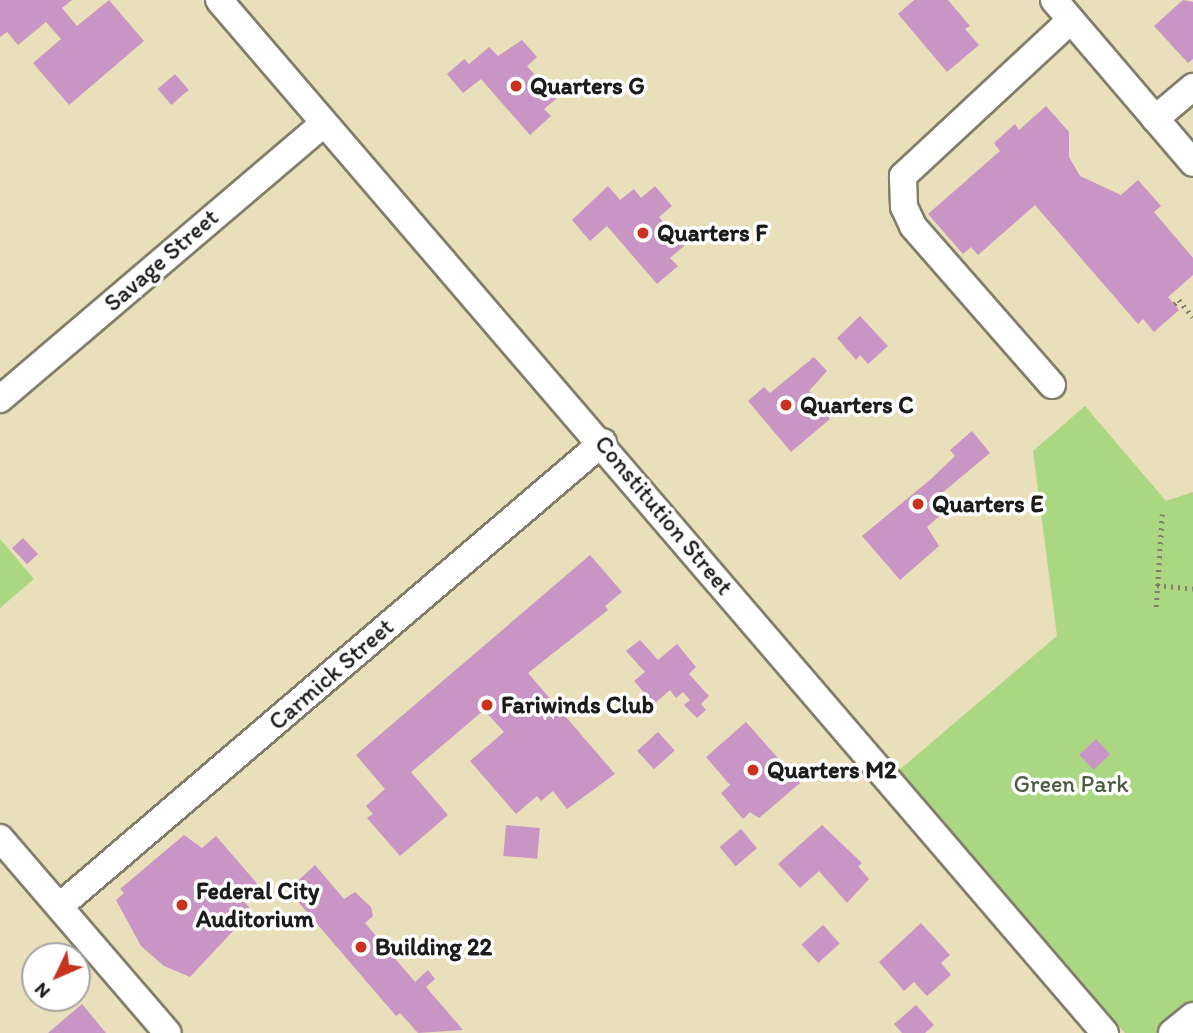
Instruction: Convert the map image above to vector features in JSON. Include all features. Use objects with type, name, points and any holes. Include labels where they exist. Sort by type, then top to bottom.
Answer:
[{"type":"street","name":"Constitution Street","points":[[219,0],[323,124],[603,442],[1105,1033]]},
{"type":"street","points":[[1052,384],[913,226],[904,206],[903,176],[1063,10],[1156,119],[1190,153]]},
{"type":"street","points":[[1156,119],[1193,87]]},
{"type":"street","name":"Savage Street","points":[[1,398],[323,124]]},
{"type":"street","name":"Carmick Street","points":[[60,906],[603,442]]},
{"type":"street","points":[[0,838],[168,1033]]},
{"type":"street","points":[[1172,1033],[1193,1016]]},
{"type":"path","points":[[1174,304],[1179,300],[1193,317]]},
{"type":"path","points":[[1156,607],[1162,514]]},
{"type":"path","points":[[1157,585],[1193,589]]},
{"type":"green space","name":"Green Park","points":[[1085,406],[1166,501],[1193,492],[1193,1001],[1156,1033],[1125,1033],[898,771],[1057,636],[1033,451]]},
{"type":"green space","points":[[0,539],[34,579],[0,608]]},
{"type":"building","points":[[0,0],[72,0],[62,8],[77,26],[109,0],[144,41],[69,105],[33,63],[61,39],[46,22],[18,45],[7,32],[0,37]]},
{"type":"building","points":[[914,0],[948,0],[970,26],[965,29],[979,45],[947,72],[898,14]]},
{"type":"building","points":[[1183,0],[1193,2],[1193,59],[1188,63],[1154,26]]},
{"type":"building","name":"Quarters G","points":[[522,40],[537,57],[527,66],[556,99],[544,109],[551,116],[530,135],[481,79],[463,93],[447,74],[464,59],[469,64],[489,47],[498,56]]},
{"type":"building","points":[[175,74],[189,90],[171,105],[158,89]]},
{"type":"building","points":[[1046,106],[1069,132],[1069,157],[1080,176],[1121,195],[1138,180],[1161,206],[1154,212],[1193,258],[1193,275],[1168,297],[1179,310],[1154,332],[1143,319],[1138,324],[1035,205],[978,255],[971,247],[963,254],[928,214],[1000,151],[994,143],[1015,124],[1019,130]]},
{"type":"building","name":"Quarters F","points":[[608,186],[620,200],[634,189],[641,198],[655,186],[672,206],[659,217],[684,246],[670,258],[678,266],[657,284],[607,226],[590,241],[572,220]]},
{"type":"building","points":[[860,316],[888,346],[868,364],[860,355],[856,360],[837,338]]},
{"type":"building","name":"Quarters C","points":[[814,357],[827,371],[809,391],[830,419],[791,452],[748,401],[764,387],[770,393]]},
{"type":"building","name":"Quarters E","points":[[972,431],[990,453],[936,498],[942,514],[927,527],[939,546],[900,580],[862,536],[931,479],[955,456],[950,450]]},
{"type":"building","points":[[23,538],[38,554],[27,564],[12,548]]},
{"type":"building","name":"Fariwinds Club","points":[[590,555],[622,592],[605,606],[608,610],[528,673],[615,774],[567,809],[553,791],[541,801],[537,796],[516,814],[470,761],[504,732],[484,710],[411,772],[448,815],[400,856],[367,818],[373,814],[366,806],[385,789],[356,755]]},
{"type":"building","points":[[640,640],[658,660],[677,644],[696,667],[689,674],[709,696],[701,704],[706,710],[697,718],[684,705],[690,700],[683,692],[676,698],[670,690],[654,704],[634,681],[645,672],[626,651]]},
{"type":"building","name":"Quarters M2","points":[[746,722],[800,783],[759,818],[750,812],[743,819],[721,793],[730,785],[706,757]]},
{"type":"building","points":[[658,732],[675,751],[654,769],[637,751]]},
{"type":"building","points":[[1096,739],[1110,754],[1094,770],[1079,755]]},
{"type":"building","points":[[506,825],[540,828],[537,859],[503,856]]},
{"type":"building","points":[[822,825],[862,863],[858,866],[869,879],[847,903],[819,871],[800,888],[778,864]]},
{"type":"building","points":[[741,829],[757,848],[736,866],[720,847]]},
{"type":"building","name":"Federal City Auditorium","points":[[184,835],[202,848],[216,836],[260,887],[244,901],[250,909],[246,912],[248,915],[190,977],[164,966],[141,946],[116,900],[124,893],[120,889]]},
{"type":"building","name":"Building 22","points":[[315,865],[344,899],[355,892],[371,907],[373,916],[365,923],[415,982],[428,970],[435,979],[426,987],[463,1030],[418,1033],[400,1013],[396,1016],[288,890]]},
{"type":"building","points":[[921,923],[950,955],[941,963],[951,975],[927,996],[914,982],[904,991],[879,962]]},
{"type":"building","points":[[823,925],[840,944],[818,963],[801,944]]},
{"type":"building","points":[[916,1005],[934,1025],[925,1033],[902,1033],[894,1024]]},
{"type":"building","points":[[73,1012],[89,1012],[106,1033],[48,1033]]},
{"type":"place","name":"Quarters G","points":[[516,86]]},
{"type":"place","name":"Quarters F","points":[[643,233]]},
{"type":"place","name":"Quarters C","points":[[786,405]]},
{"type":"place","name":"Quarters E","points":[[918,504]]},
{"type":"place","name":"Fariwinds Club","points":[[487,705]]},
{"type":"place","name":"Quarters M2","points":[[753,770]]},
{"type":"place","name":"Federal City Auditorium","points":[[182,905]]},
{"type":"place","name":"Building 22","points":[[361,947]]}]
